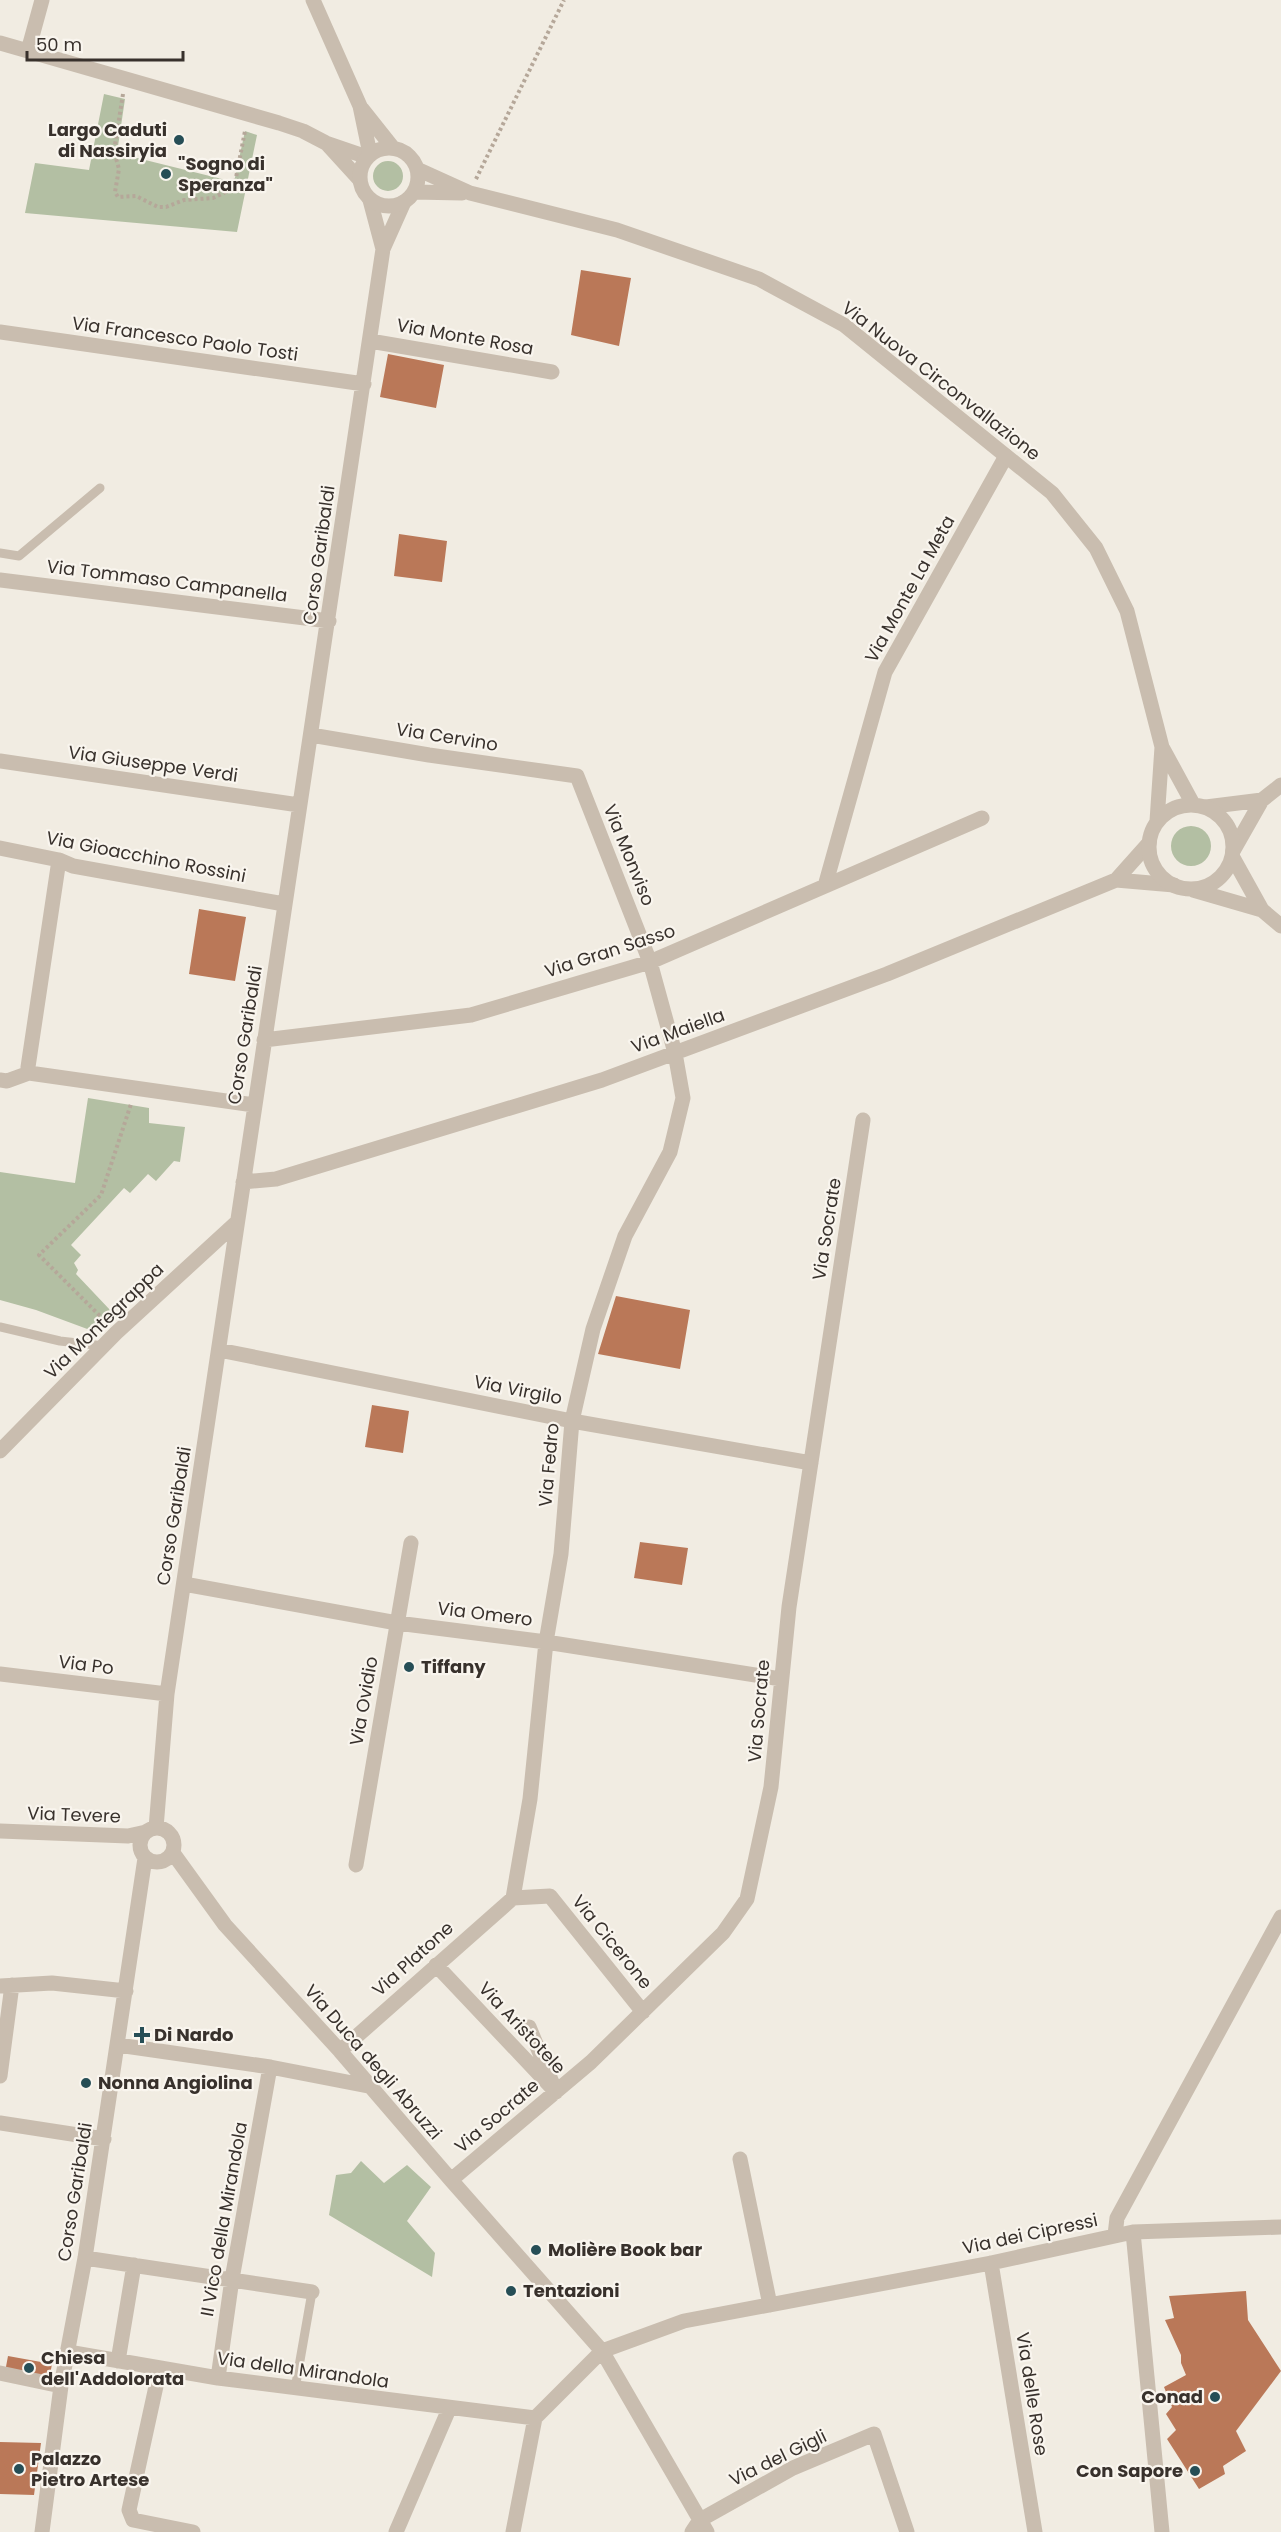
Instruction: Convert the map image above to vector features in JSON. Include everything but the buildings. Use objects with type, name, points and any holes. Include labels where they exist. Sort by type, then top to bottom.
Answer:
[{"type":"street","points":[[28,51],[42,0]]},
{"type":"street","points":[[313,0],[360,106],[393,148]]},
{"type":"street","points":[[0,43],[248,114],[303,131],[326,143],[368,156]]},
{"type":"street","points":[[360,106],[368,156]]},
{"type":"street","points":[[326,143],[359,179],[364,194],[370,200],[386,206],[409,197],[417,183],[417,169],[408,155],[393,148],[381,148],[368,156],[361,167],[359,179]]},
{"type":"street","name":"Via Nuova Circonvallazione","points":[[417,169],[470,193],[617,230],[759,279],[844,325],[1052,493],[1096,548],[1127,610],[1162,747],[1199,806]]},
{"type":"street","name":"Via Nuova Circonvallazione","points":[[409,197],[470,193]]},
{"type":"street","name":"Corso Garibaldi","points":[[151,1830],[167,1694],[383,249],[409,197]]},
{"type":"street","name":"Corso Garibaldi","points":[[370,200],[383,249]]},
{"type":"street","name":"Via Francesco Paolo Tosti","points":[[0,332],[364,384]]},
{"type":"street","name":"Via Monte Rosa","points":[[370,341],[552,372]]},
{"type":"street","name":"Via Monte La Meta","points":[[825,886],[885,672],[1006,456]]},
{"type":"street","name":"Via Tommaso Campanella","points":[[0,580],[329,621]]},
{"type":"street","name":"Via Cervino","points":[[311,735],[577,776]]},
{"type":"street","name":"Via Nuova Circonvallazione","points":[[1157,821],[1162,747]]},
{"type":"street","name":"Via Giuseppe Verdi","points":[[0,761],[299,805]]},
{"type":"street","name":"Via Monviso","points":[[577,776],[650,962],[675,1053]]},
{"type":"street","points":[[1190,889],[1214,882],[1223,874],[1262,800],[1281,785]]},
{"type":"street","points":[[1262,800],[1179,806],[1167,812],[1157,821],[1149,843],[1152,863],[1165,880],[1174,885],[1262,910]]},
{"type":"street","points":[[1199,806],[1218,814],[1227,824],[1232,837],[1232,854],[1262,910],[1281,926]]},
{"type":"street","name":"Via Gran Sasso","points":[[264,1040],[471,1015],[650,962],[982,818]]},
{"type":"street","name":"Via Maiella","points":[[243,1182],[276,1179],[602,1080],[887,974],[1116,880],[1149,843]]},
{"type":"street","name":"Via Gioacchino Rossini","points":[[0,848],[59,860],[73,866],[285,904]]},
{"type":"street","points":[[30,1073],[28,1067],[59,860]]},
{"type":"street","name":"Via Maiella","points":[[1116,880],[1174,885]]},
{"type":"street","name":"Via Fedro","points":[[513,1898],[530,1799],[546,1642],[561,1554],[573,1421],[593,1329],[625,1236],[670,1152],[683,1098],[675,1053]]},
{"type":"street","points":[[0,1080],[7,1081],[30,1073],[254,1105]]},
{"type":"street","name":"Via Socrate","points":[[451,2180],[591,2062],[723,1933],[747,1899],[771,1787],[789,1607],[863,1120]]},
{"type":"street","name":"Via Montegrappa","points":[[0,1451],[116,1333],[237,1222]]},
{"type":"street","name":"Via Virgilo","points":[[219,1350],[573,1421],[811,1463]]},
{"type":"street","name":"Via Ovidio","points":[[356,1865],[411,1543]]},
{"type":"street","name":"Via Omero","points":[[184,1584],[397,1623],[546,1642],[781,1679]]},
{"type":"street","name":"Via Po","points":[[0,1674],[167,1694]]},
{"type":"street","points":[[151,1830],[170,1834],[175,1843],[173,1853],[160,1863],[154,1863],[141,1853],[140,1842],[151,1830]]},
{"type":"street","name":"Via Tevere","points":[[0,1832],[128,1836],[151,1830]]},
{"type":"street","name":"Via Duca degli Abruzzi","points":[[173,1853],[225,1924],[340,2051],[368,2086],[602,2351],[699,2528]]},
{"type":"street","name":"Corso Garibaldi","points":[[42,2532],[61,2386],[104,2139],[145,1858]]},
{"type":"street","name":"Via Cicerone","points":[[513,1898],[550,1896],[643,2012]]},
{"type":"street","name":"Via Platone","points":[[340,2051],[513,1898]]},
{"type":"street","name":"Via dei Cipressi","points":[[602,2351],[684,2321],[991,2263],[1115,2235],[1117,2218],[1281,1917]]},
{"type":"street","name":"Via Aristotele","points":[[436,1965],[556,2092]]},
{"type":"street","points":[[0,2069],[6,1985],[52,1983],[126,1991]]},
{"type":"street","name":"Via Aristotele","points":[[529,2026],[556,2092]]},
{"type":"street","points":[[118,2045],[270,2067],[368,2086]]},
{"type":"street","name":"II Vico della Mirandola","points":[[218,2378],[232,2279],[270,2067]]},
{"type":"street","points":[[0,2123],[104,2139]]},
{"type":"street","points":[[740,2159],[770,2305]]},
{"type":"street","points":[[1115,2235],[1134,2232],[1281,2227]]},
{"type":"street","points":[[1134,2232],[1162,2532]]},
{"type":"street","points":[[85,2258],[312,2292]]},
{"type":"street","name":"Via delle Rose","points":[[991,2263],[1035,2532]]},
{"type":"street","points":[[118,2361],[134,2265]]},
{"type":"street","points":[[513,2532],[535,2418],[602,2351]]},
{"type":"street","name":"Via della Mirandola","points":[[68,2352],[295,2389],[535,2418]]},
{"type":"street","points":[[160,2368],[129,2510],[133,2520],[169,2530],[193,2532]]},
{"type":"street","points":[[0,2373],[61,2386]]},
{"type":"street","points":[[396,2532],[449,2409]]},
{"type":"street","name":"Via del Gigli","points":[[699,2528],[793,2468],[874,2434],[907,2532]]},
{"type":"lane","points":[[0,553],[19,556],[100,488]]},
{"type":"lane","points":[[0,1327],[60,1341],[104,1346]]},
{"type":"lane","points":[[295,2389],[312,2292]]},
{"type":"path","points":[[470,193],[564,0]]},
{"type":"path","points":[[127,79],[114,151],[119,168],[115,192],[118,197],[136,196],[158,207],[166,207],[184,200],[213,198],[225,194],[234,188],[248,114]]},
{"type":"path","points":[[116,1333],[39,1255],[101,1195],[136,1089]]},
{"type":"green space","points":[[104,94],[125,99],[117,153],[234,182],[245,131],[257,135],[237,232],[25,213],[35,163],[89,170]]},
{"type":"green space","points":[[388,161],[399,165],[403,176],[399,187],[388,191],[377,187],[373,176],[377,165]]},
{"type":"green space","points":[[1191,826],[1199,827],[1205,832],[1210,838],[1210,854],[1205,860],[1199,865],[1191,866],[1183,865],[1177,860],[1172,854],[1171,846],[1172,838],[1177,832],[1183,827]]},
{"type":"green space","points":[[88,1098],[149,1108],[149,1123],[185,1127],[180,1162],[174,1161],[156,1181],[148,1174],[130,1193],[124,1188],[71,1245],[81,1255],[74,1263],[78,1270],[76,1274],[111,1311],[90,1330],[36,1310],[0,1300],[0,1172],[75,1183]]},
{"type":"green space","points":[[361,2161],[384,2183],[407,2165],[431,2187],[407,2221],[435,2253],[432,2277],[329,2215],[336,2175],[351,2173]]},
{"type":"place","name":"Largo Caduti di Nassiryia","points":[[179,140]]},
{"type":"place","name":"\"Sogno di Speranza\"","points":[[166,174]]},
{"type":"place","name":"Tiffany","points":[[409,1667]]},
{"type":"place","name":"Di Nardo","points":[[142,2035]]},
{"type":"place","name":"Nonna Angiolina","points":[[86,2083]]},
{"type":"place","name":"Molière Book bar","points":[[536,2250]]},
{"type":"place","name":"Tentazioni","points":[[511,2291]]},
{"type":"place","name":"Chiesa dell'Addolorata","points":[[29,2368]]},
{"type":"place","name":"Conad","points":[[1215,2397]]},
{"type":"place","name":"Palazzo Pietro Artese","points":[[19,2469]]},
{"type":"place","name":"Con Sapore","points":[[1195,2471]]}]
